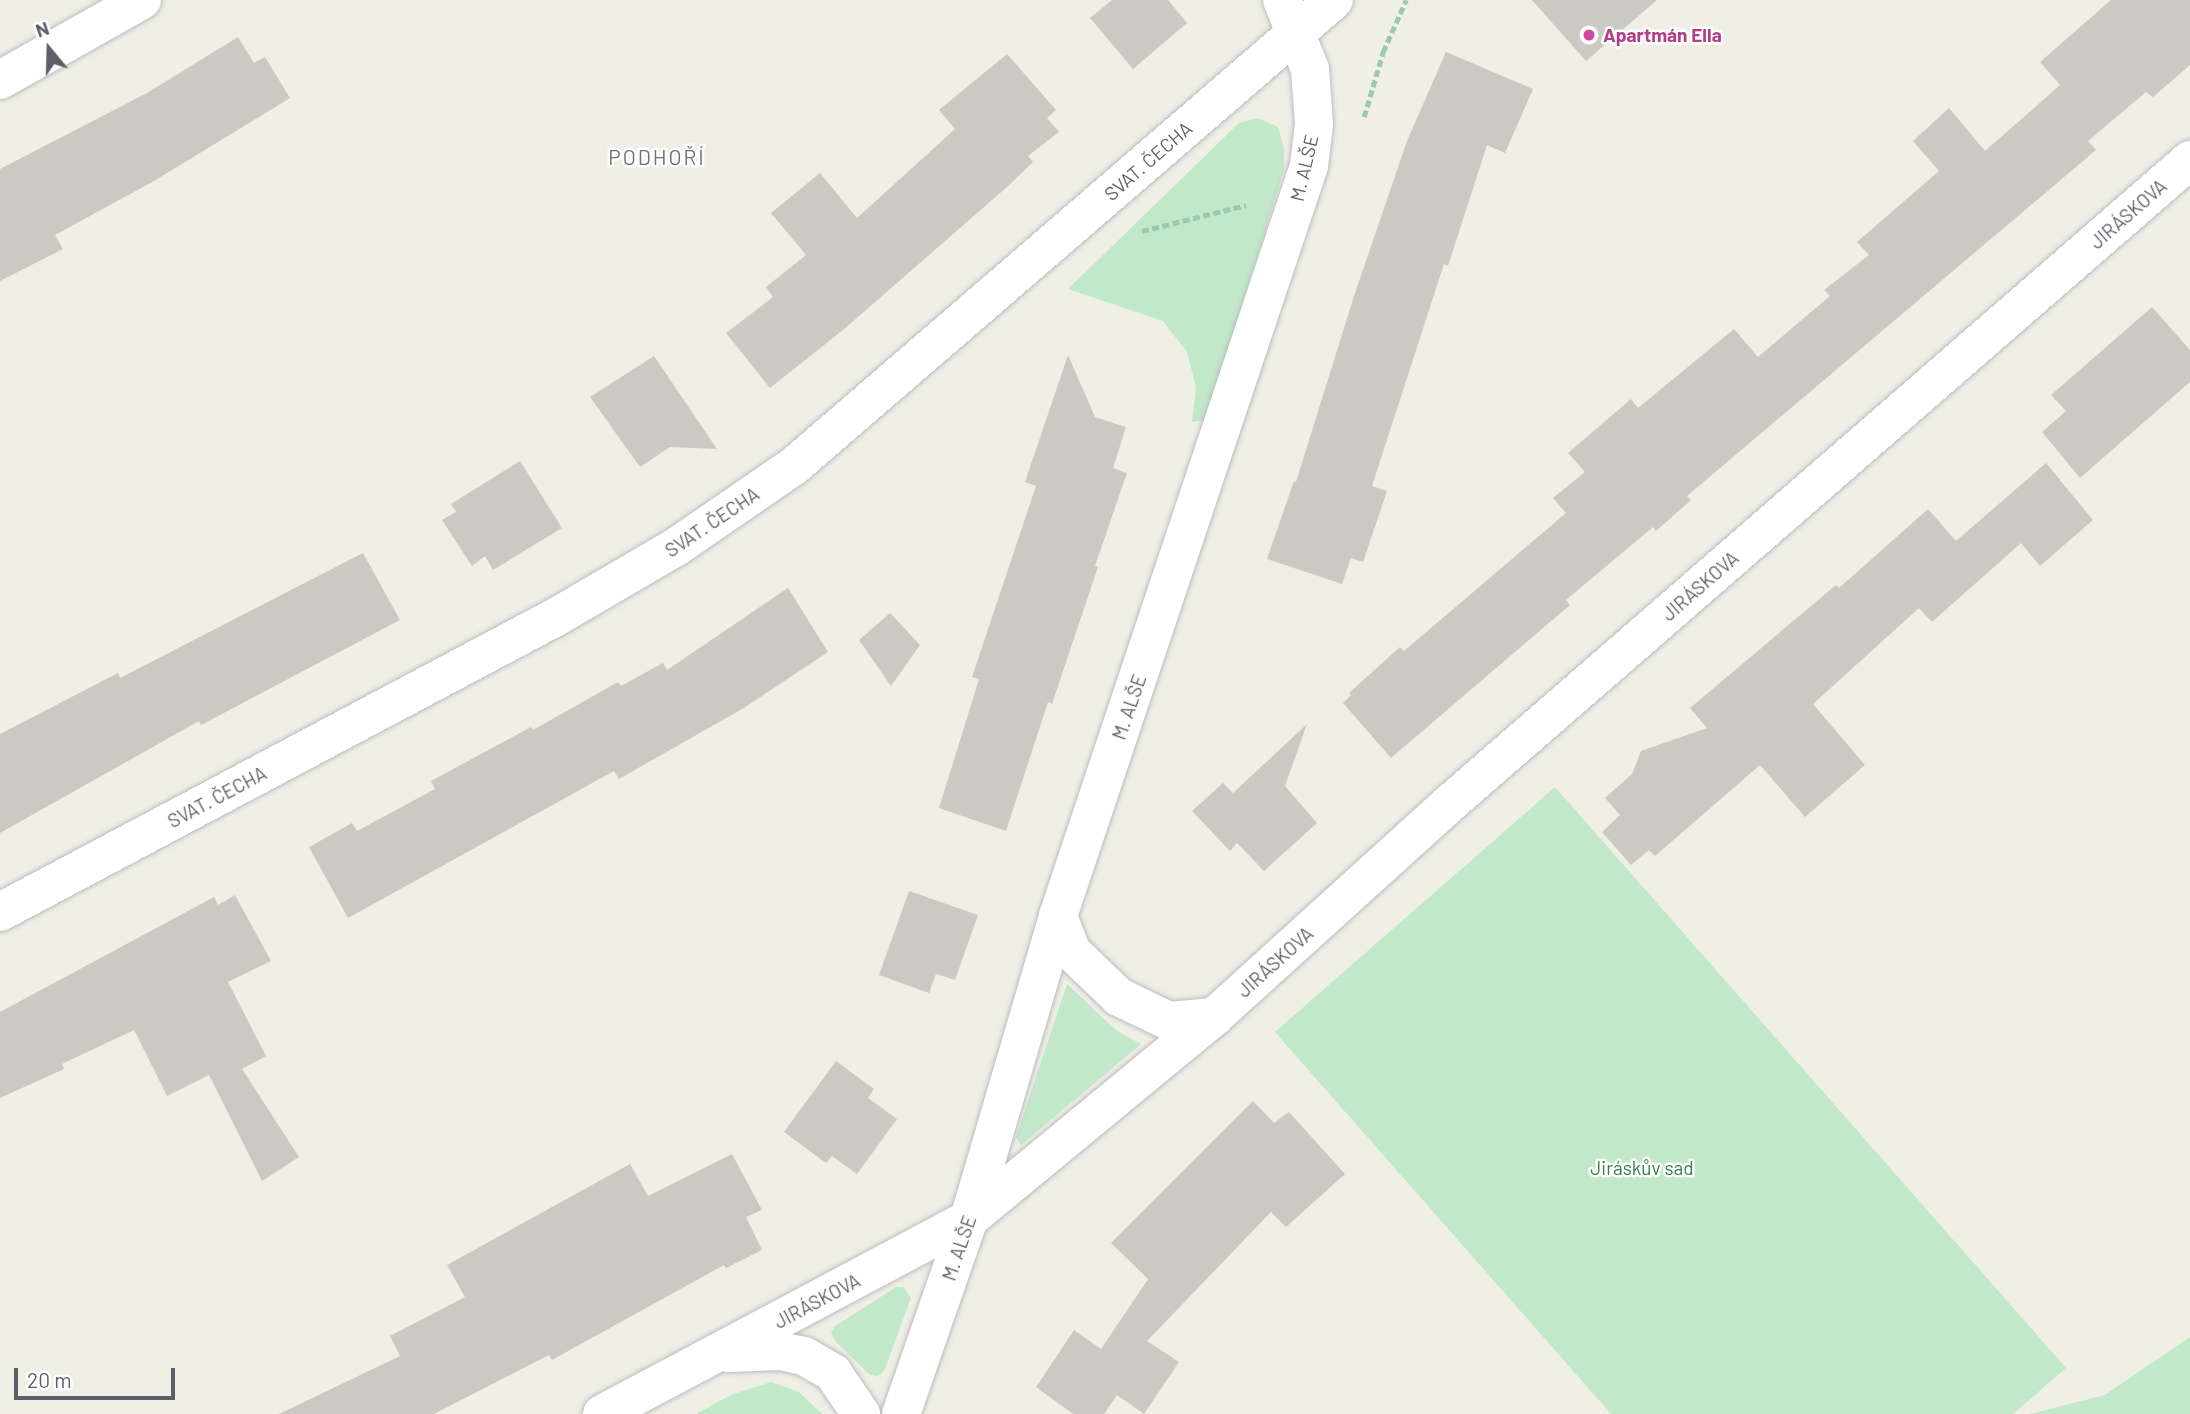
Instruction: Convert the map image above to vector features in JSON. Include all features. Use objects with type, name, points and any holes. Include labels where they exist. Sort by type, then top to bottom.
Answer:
[{"type":"street","points":[[0,80],[142,0]]},
{"type":"street","name":"SVAT. ČECHA","points":[[0,912],[555,617],[676,547],[794,466],[1289,16],[1334,0]]},
{"type":"street","name":"M. ALŠE","points":[[901,1414],[969,1219],[1058,916],[1309,166],[1314,94],[1310,69],[1289,16]]},
{"type":"street","name":"JIRÁSKOVA","points":[[602,1414],[969,1219],[1214,1017],[1460,794],[2190,160]]},
{"type":"street","points":[[1058,916],[1072,952],[1119,997],[1169,1021],[1214,1017]]},
{"type":"street","name":"JIRÁSKOVA","points":[[719,1354],[780,1351],[804,1356],[833,1373],[861,1414]]},
{"type":"path","points":[[1360,128],[1383,52],[1406,0]]},
{"type":"path","points":[[1135,233],[1251,204]]},
{"type":"green space","points":[[1258,118],[1278,127],[1284,148],[1284,170],[1206,420],[1192,422],[1196,387],[1187,352],[1163,321],[1068,289],[1239,123]]},
{"type":"green space","name":"Jiráskův sad","points":[[1555,787],[2066,1368],[2013,1414],[1611,1414],[1275,1032]]},
{"type":"green space","points":[[1067,984],[1117,1031],[1141,1044],[1021,1145],[1016,1137]]},
{"type":"green space","points":[[896,1287],[904,1287],[911,1298],[884,1371],[878,1376],[870,1375],[835,1341],[831,1333],[834,1327]]},
{"type":"green space","points":[[2190,1337],[2190,1414],[2030,1414],[2105,1395]]},
{"type":"green space","points":[[771,1382],[799,1392],[822,1414],[696,1414],[731,1395]]},
{"type":"building","points":[[1112,0],[1168,0],[1187,23],[1133,69],[1090,18]]},
{"type":"building","name":"Apartmán Ella","points":[[1532,0],[1657,0],[1586,61]]},
{"type":"building","points":[[2111,0],[2190,0],[2190,65],[2153,97],[2146,92],[2088,141],[2096,150],[1687,496],[1691,500],[1656,531],[1653,527],[1566,600],[1570,605],[1391,758],[1343,703],[1351,695],[1349,693],[1400,647],[1404,651],[1566,513],[1553,498],[1585,472],[1568,453],[1631,399],[1638,408],[1734,329],[1758,357],[1830,296],[1824,290],[1869,255],[1857,242],[1939,171],[1913,141],[1949,108],[1985,151],[2060,85],[2040,62]]},
{"type":"building","points":[[238,37],[254,63],[265,57],[290,98],[154,181],[55,235],[63,249],[0,281],[0,169],[147,93]]},
{"type":"building","points":[[1446,52],[1533,89],[1505,153],[1487,145],[1448,266],[1444,264],[1372,486],[1387,491],[1363,562],[1351,558],[1342,584],[1267,559],[1294,481],[1296,482],[1354,296],[1407,141]]},
{"type":"building","points":[[1007,54],[1056,110],[1047,118],[1059,132],[1028,156],[1033,162],[1007,187],[843,330],[770,388],[726,333],[773,297],[766,287],[806,255],[771,213],[820,173],[857,218],[955,129],[939,110]]},
{"type":"building","points":[[2152,307],[2190,350],[2190,382],[2080,478],[2042,432],[2066,411],[2051,395]]},
{"type":"building","points":[[1068,355],[1095,417],[1126,427],[1113,468],[1127,473],[1052,704],[1048,702],[1006,831],[939,808],[979,679],[972,677],[1036,486],[1025,482]]},
{"type":"building","points":[[654,356],[717,449],[670,447],[640,467],[590,397]]},
{"type":"building","points":[[520,461],[562,528],[493,570],[485,556],[472,566],[442,520],[456,512],[451,504]]},
{"type":"building","points":[[2046,463],[2093,520],[2040,566],[2021,543],[1932,622],[1919,608],[1813,704],[1865,765],[1805,817],[1760,765],[1655,856],[1649,850],[1631,865],[1602,832],[1620,815],[1605,798],[1632,774],[1641,751],[1707,728],[1690,708],[1836,585],[1839,588],[1928,509],[1956,541]]},
{"type":"building","points":[[363,553],[400,620],[201,725],[199,721],[0,833],[0,734],[118,673],[120,678]]},
{"type":"building","points":[[788,588],[828,652],[742,709],[619,779],[614,771],[348,918],[309,847],[352,823],[357,831],[435,789],[431,781],[531,727],[533,730],[618,682],[621,686],[663,663],[667,670]]},
{"type":"building","points":[[890,613],[920,645],[891,686],[859,640]]},
{"type":"building","points":[[1307,724],[1285,786],[1317,823],[1264,871],[1237,843],[1230,851],[1192,811],[1223,783],[1233,793]]},
{"type":"building","points":[[909,891],[978,915],[955,980],[936,974],[929,993],[879,975]]},
{"type":"building","points":[[235,895],[271,961],[228,982],[266,1056],[242,1069],[299,1157],[262,1181],[209,1075],[167,1096],[134,1030],[62,1064],[64,1069],[0,1098],[0,1012],[214,897],[218,905]]},
{"type":"building","points":[[836,1061],[874,1089],[868,1098],[897,1119],[857,1174],[832,1156],[826,1163],[784,1132]]},
{"type":"building","points":[[1253,1101],[1274,1123],[1289,1112],[1345,1174],[1286,1227],[1271,1212],[1147,1341],[1179,1362],[1144,1414],[1117,1395],[1104,1414],[1073,1414],[1036,1387],[1074,1330],[1101,1349],[1148,1279],[1111,1243]]},
{"type":"building","points":[[732,1154],[762,1210],[746,1217],[762,1250],[726,1268],[724,1265],[552,1360],[549,1355],[434,1414],[279,1414],[400,1356],[390,1336],[465,1297],[447,1265],[630,1164],[648,1196]]},
{"type":"place","name":"Apartmán Ella","points":[[1589,35]]},
{"type":"district","name":"PODHOŘÍ","points":[[657,157]]}]
